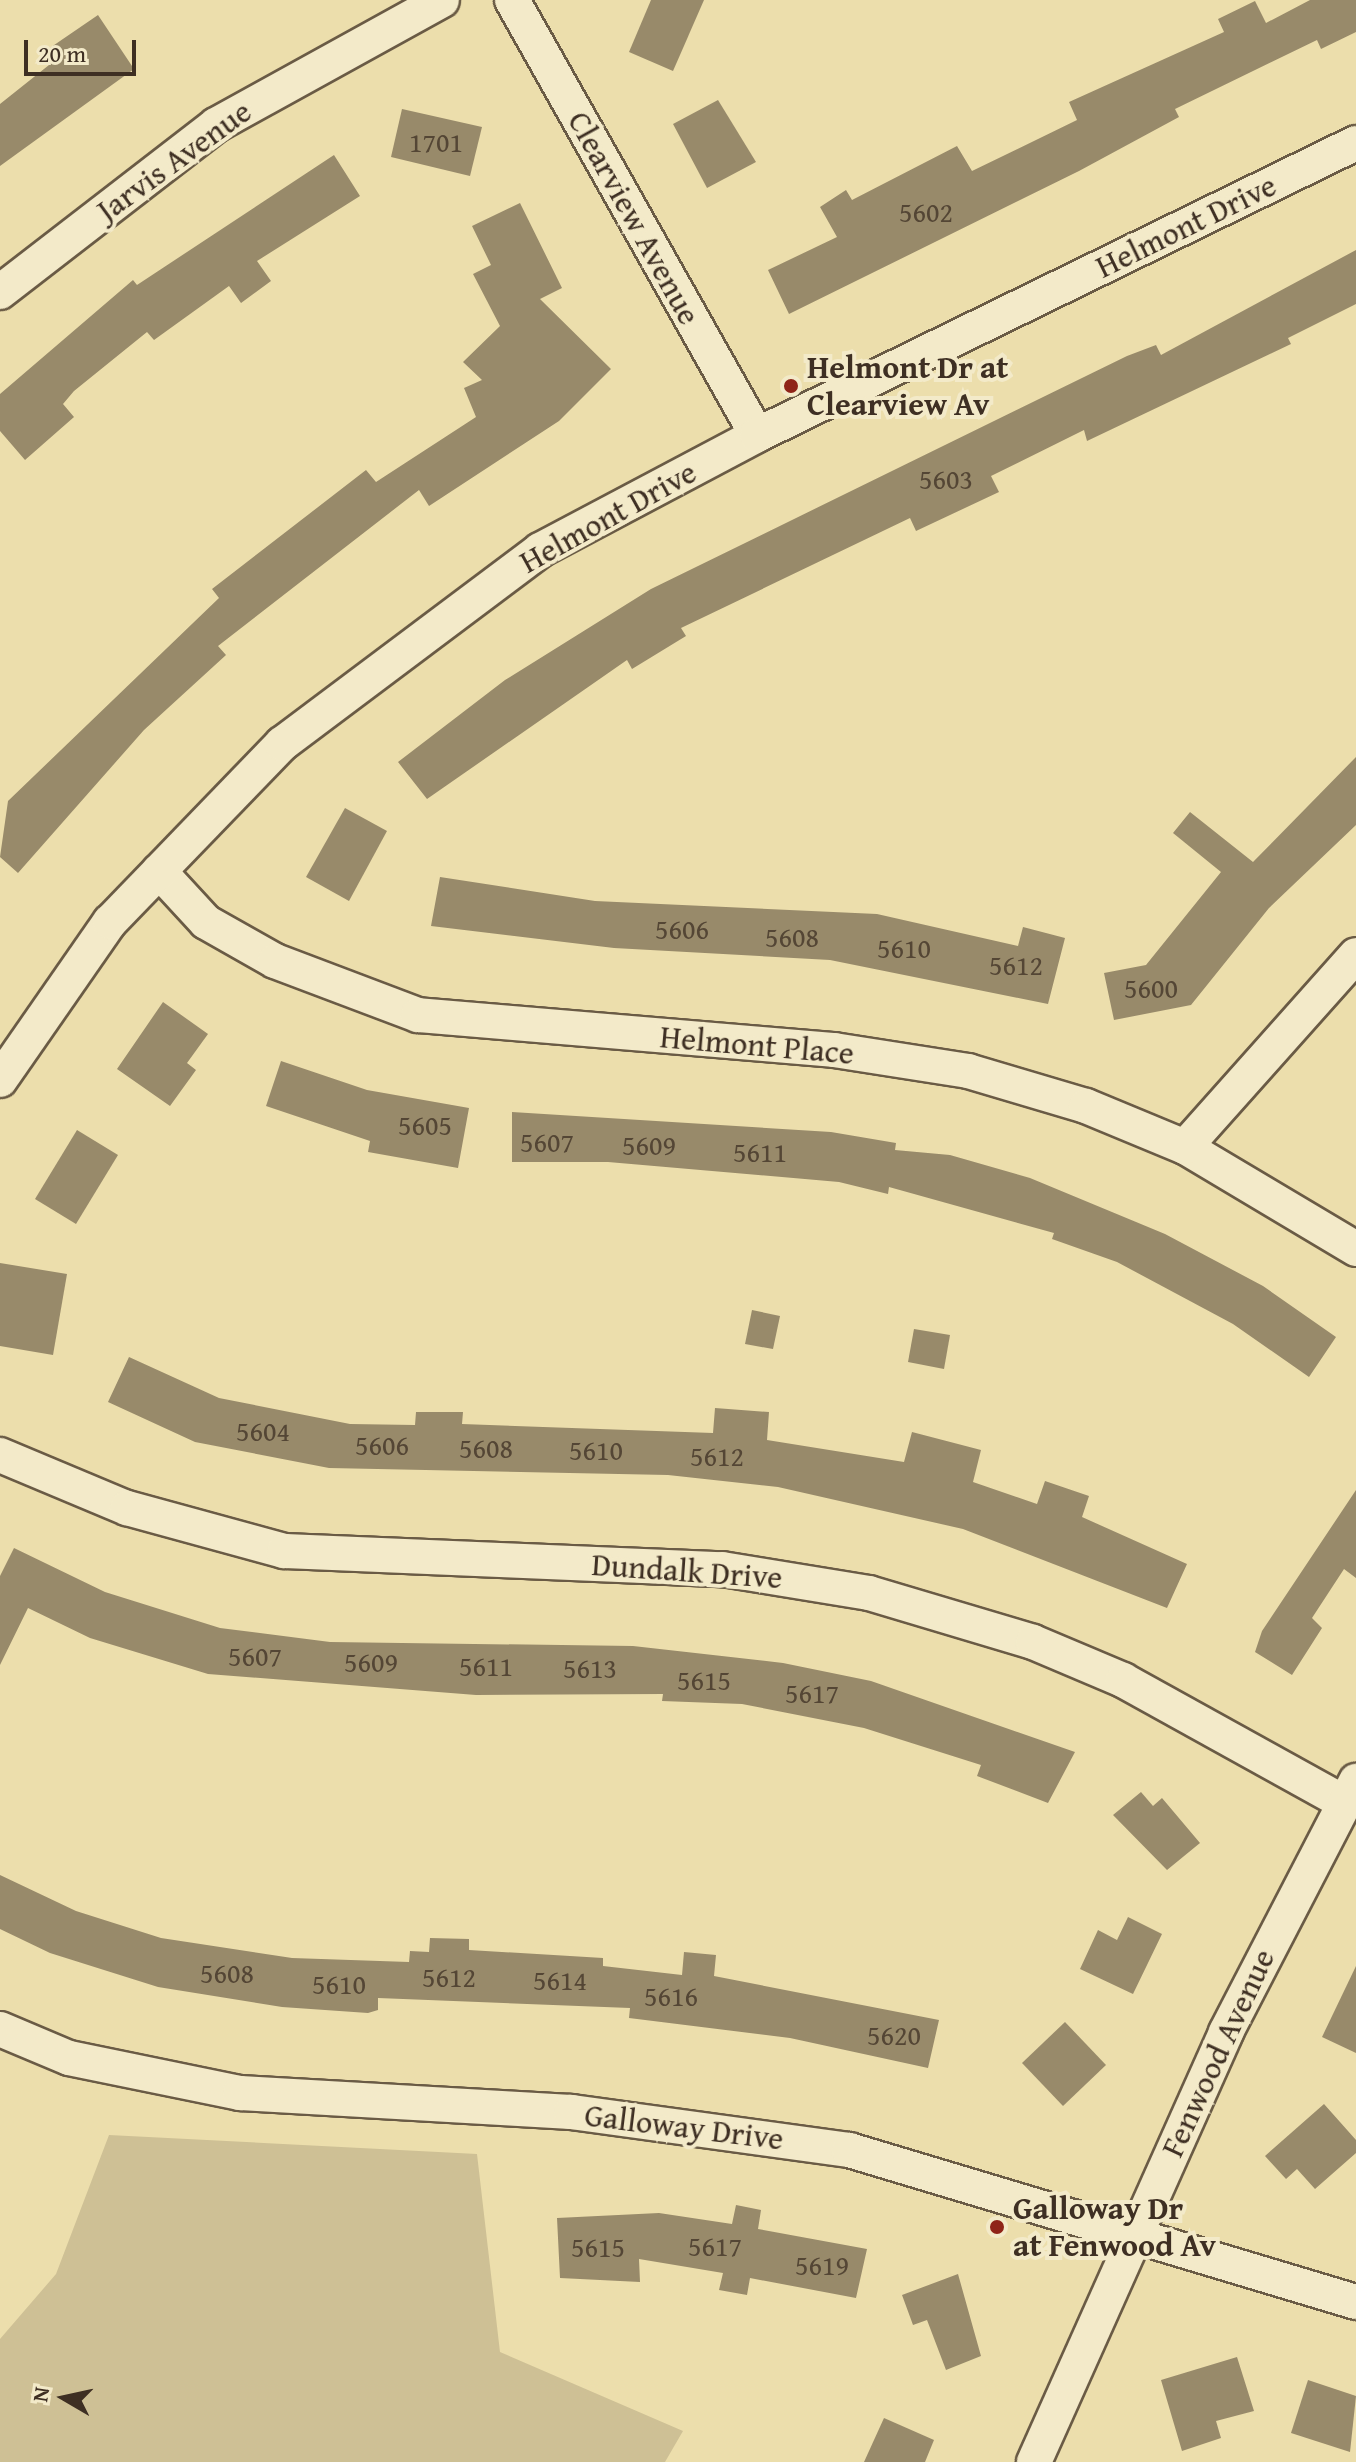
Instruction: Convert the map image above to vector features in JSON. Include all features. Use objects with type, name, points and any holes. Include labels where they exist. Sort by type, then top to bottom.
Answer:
[{"type":"street","name":"Jarvis Avenue","points":[[0,292],[216,125],[442,0]]},
{"type":"street","name":"Clearview Avenue","points":[[512,0],[757,435]]},
{"type":"street","name":"Helmont Drive","points":[[0,1080],[110,922],[282,744],[540,550],[757,435],[1356,143]]},
{"type":"street","name":"Helmont Place","points":[[159,871],[206,922],[275,961],[418,1015],[834,1050],[968,1071],[1086,1106],[1185,1147],[1356,1249]]},
{"type":"street","points":[[1185,1147],[1356,955]]},
{"type":"street","name":"Dundalk Drive","points":[[0,1455],[127,1508],[284,1551],[722,1569],[883,1597],[1033,1642],[1123,1680],[1350,1792]]},
{"type":"street","name":"Fenwood Avenue","points":[[1034,2462],[1134,2231],[1350,1792]]},
{"type":"street","name":"Galloway Drive","points":[[0,2029],[69,2058],[240,2093],[571,2112],[789,2139],[1134,2231],[1356,2302]]},
{"type":"shaded area","points":[[109,2135],[477,2154],[500,2352],[683,2431],[665,2462],[0,2462],[0,2339],[56,2274]]},
{"type":"building","points":[[651,0],[704,0],[673,71],[629,52]]},
{"type":"building","points":[[1310,0],[1356,0],[1356,32],[1321,49],[1317,40],[1175,109],[1179,117],[1079,171],[789,314],[768,270],[837,237],[820,207],[846,190],[852,200],[957,146],[972,171],[1077,120],[1069,102],[1224,32],[1218,19],[1255,1],[1266,23]]},
{"type":"building","points":[[98,15],[134,69],[0,166],[0,104],[49,65],[41,54]]},
{"type":"building","points":[[718,100],[756,162],[707,188],[673,124]]},
{"type":"building","points":[[402,109],[482,127],[470,176],[391,157]]},
{"type":"building","points":[[334,155],[360,196],[257,261],[271,281],[241,303],[229,286],[154,340],[147,332],[74,391],[63,404],[74,417],[25,460],[0,431],[0,394],[133,280],[137,285]]},
{"type":"building","points":[[520,203],[562,288],[540,299],[611,369],[559,421],[429,506],[419,490],[218,646],[226,655],[144,730],[18,873],[0,857],[8,801],[219,598],[212,589],[366,470],[376,482],[476,417],[464,388],[482,380],[463,362],[500,326],[473,274],[491,265],[472,226]]},
{"type":"building","points":[[1356,250],[1356,304],[1288,338],[1291,344],[1087,441],[1084,430],[991,476],[999,492],[916,531],[910,518],[681,628],[686,636],[632,669],[627,660],[427,799],[398,762],[505,680],[651,589],[1127,356],[1156,345],[1161,355]]},
{"type":"building","points":[[1356,757],[1356,825],[1269,908],[1191,1005],[1114,1020],[1104,973],[1146,965],[1221,872],[1173,833],[1190,812],[1253,862]]},
{"type":"building","points":[[345,808],[387,831],[349,901],[306,877]]},
{"type":"building","points":[[440,877],[595,901],[877,914],[1018,946],[1023,927],[1065,938],[1048,1004],[830,960],[614,948],[431,926]]},
{"type":"building","points":[[163,1002],[208,1034],[187,1063],[196,1070],[170,1106],[117,1069]]},
{"type":"building","points":[[281,1061],[367,1090],[469,1108],[458,1168],[368,1152],[370,1141],[266,1106]]},
{"type":"building","points":[[512,1112],[831,1132],[896,1143],[895,1150],[950,1155],[1030,1178],[1165,1234],[1263,1286],[1336,1337],[1309,1377],[1233,1324],[1117,1262],[1052,1239],[1054,1233],[889,1187],[888,1194],[839,1182],[608,1162],[512,1162]]},
{"type":"building","points":[[77,1130],[118,1155],[76,1224],[35,1199]]},
{"type":"building","points":[[0,1263],[67,1274],[53,1355],[0,1346]]},
{"type":"building","points":[[752,1310],[780,1316],[773,1349],[745,1344]]},
{"type":"building","points":[[914,1329],[950,1335],[944,1369],[908,1362]]},
{"type":"building","points":[[129,1357],[219,1398],[350,1424],[415,1425],[416,1412],[463,1412],[462,1424],[713,1433],[715,1408],[769,1412],[767,1440],[904,1462],[912,1432],[981,1450],[973,1482],[1037,1504],[1045,1481],[1089,1496],[1082,1517],[1187,1564],[1167,1608],[963,1529],[778,1487],[668,1475],[329,1468],[195,1442],[108,1402]]},
{"type":"building","points":[[1356,1490],[1356,1578],[1344,1569],[1312,1618],[1322,1628],[1292,1675],[1255,1652],[1262,1631]]},
{"type":"building","points":[[14,1548],[105,1592],[220,1628],[330,1642],[633,1646],[783,1663],[871,1681],[1075,1752],[1048,1803],[977,1776],[981,1765],[864,1728],[742,1704],[662,1701],[663,1694],[476,1695],[208,1674],[90,1638],[28,1608],[0,1665],[0,1576]]},
{"type":"building","points":[[1141,1792],[1153,1806],[1162,1798],[1200,1843],[1167,1870],[1113,1815]]},
{"type":"building","points":[[0,1875],[76,1911],[161,1938],[292,1958],[409,1962],[410,1951],[429,1952],[430,1938],[469,1939],[469,1950],[603,1958],[603,1966],[682,1975],[684,1952],[716,1955],[714,1976],[939,2020],[928,2068],[790,2038],[629,2018],[630,2008],[378,1998],[378,2010],[368,2013],[282,2007],[158,1987],[50,1953],[0,1929]]},
{"type":"building","points":[[1128,1917],[1162,1934],[1133,1994],[1080,1969],[1098,1930],[1117,1940]]},
{"type":"building","points":[[1356,1966],[1356,2053],[1322,2037]]},
{"type":"building","points":[[1065,2022],[1106,2065],[1063,2106],[1022,2063]]},
{"type":"building","points":[[1324,2104],[1356,2140],[1356,2153],[1315,2189],[1297,2169],[1286,2179],[1265,2156]]},
{"type":"building","points":[[736,2205],[761,2210],[758,2229],[867,2249],[856,2298],[750,2278],[747,2295],[719,2290],[723,2273],[639,2259],[640,2282],[560,2278],[557,2218],[659,2213],[732,2224]]},
{"type":"building","points":[[958,2274],[981,2356],[946,2370],[927,2320],[913,2325],[902,2295]]},
{"type":"building","points":[[1237,2357],[1254,2411],[1216,2421],[1221,2438],[1182,2451],[1161,2380]]},
{"type":"building","points":[[1308,2380],[1356,2396],[1350,2452],[1291,2433]]},
{"type":"building","points":[[884,2418],[934,2440],[925,2462],[864,2462]]},
{"type":"place","name":"Helmont Dr at Clearview Av","points":[[791,386]]},
{"type":"place","name":"Galloway Dr at Fenwood Av","points":[[997,2227]]}]
